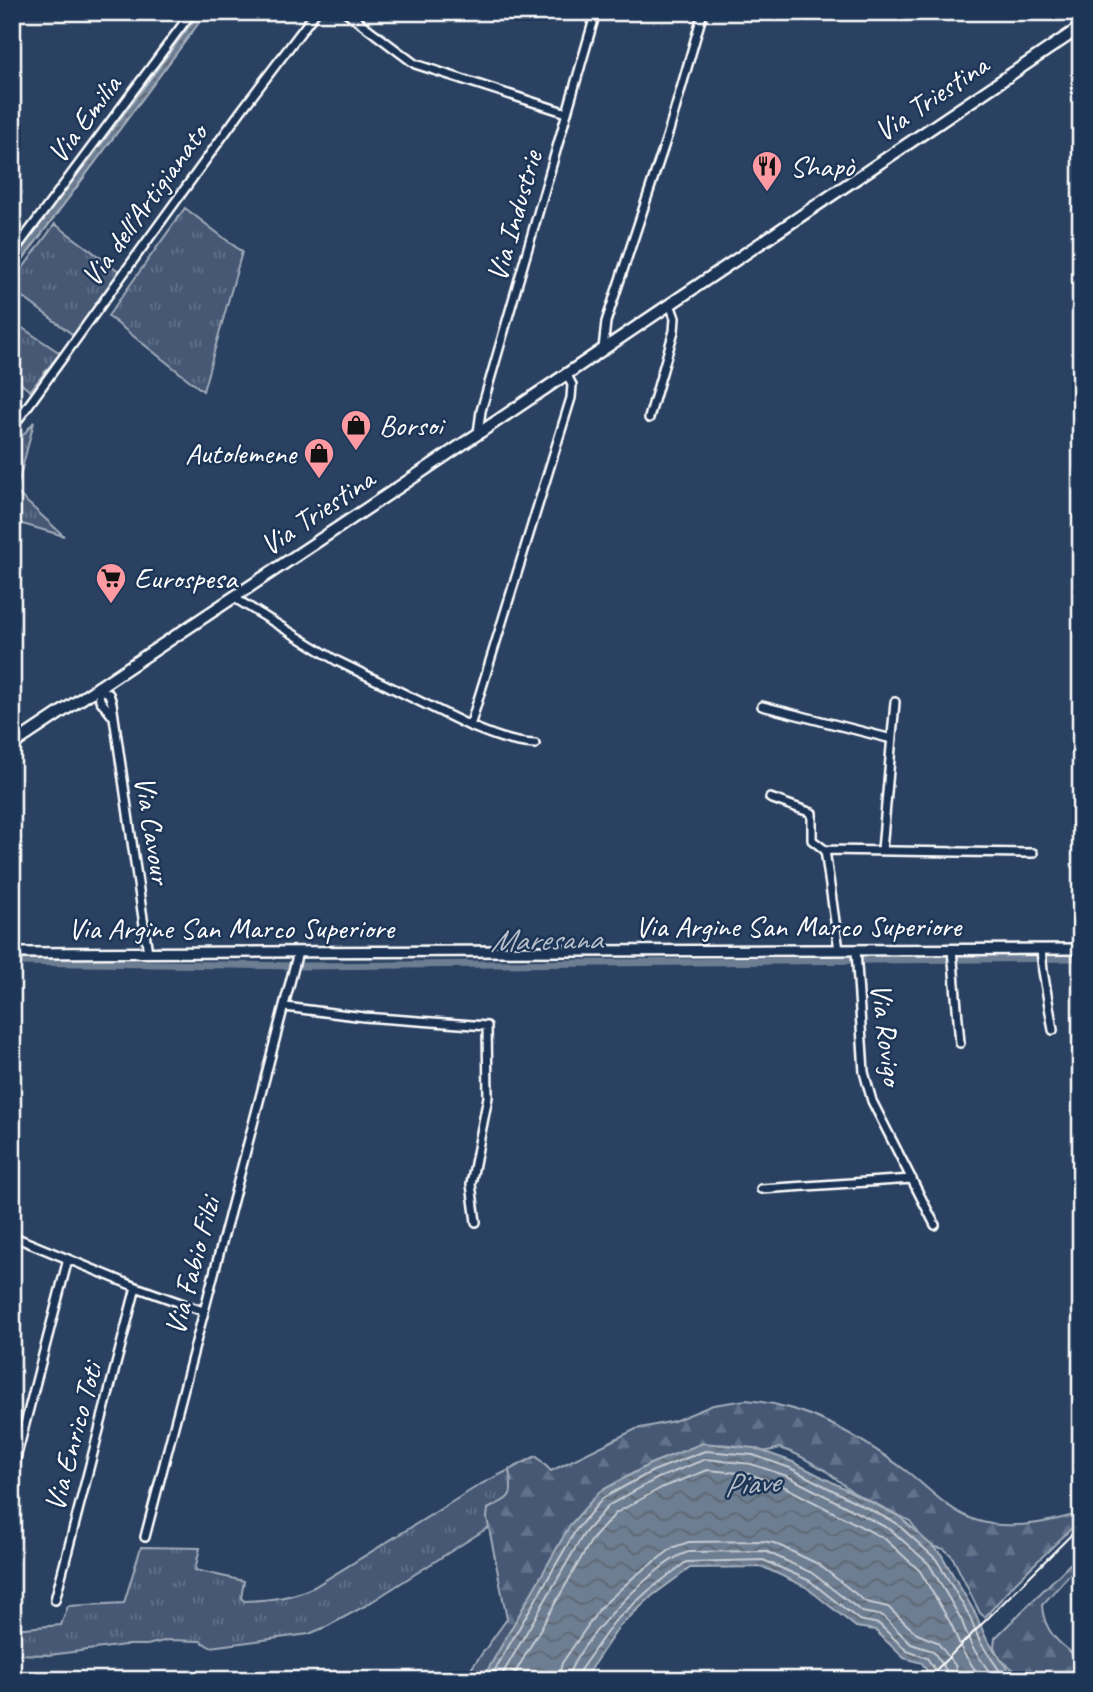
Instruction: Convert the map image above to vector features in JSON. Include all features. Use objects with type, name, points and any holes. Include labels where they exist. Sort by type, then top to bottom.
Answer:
[{"type":"main road","name":"Via Triestina","points":[[12,745],[1081,27]]},
{"type":"street","name":"Via Emilia","points":[[12,254],[192,12]]},
{"type":"street","name":"Via dell'Artigianato","points":[[12,428],[241,111],[316,12]]},
{"type":"street","points":[[346,12],[415,64],[568,113]]},
{"type":"street","name":"Via Industrie","points":[[478,433],[481,411],[596,12]]},
{"type":"street","points":[[603,348],[606,323],[668,134],[703,12]]},
{"type":"street","points":[[649,418],[674,331],[675,318],[670,304]]},
{"type":"street","points":[[470,726],[569,407],[572,385],[566,373]]},
{"type":"street","points":[[233,597],[337,661],[470,726],[521,744],[535,744]]},
{"type":"street","name":"Via Cavour","points":[[98,686],[100,699],[112,715],[148,953]]},
{"type":"street","points":[[882,850],[895,702]]},
{"type":"street","points":[[762,706],[892,739]]},
{"type":"street","points":[[770,798],[811,813],[812,840],[825,850],[1033,853]]},
{"type":"street","points":[[825,850],[839,950]]},
{"type":"street","name":"Via Argine San Marco Superiore","points":[[12,953],[856,952],[1081,949]]},
{"type":"street","points":[[952,951],[960,1043]]},
{"type":"street","points":[[1042,951],[1053,1030]]},
{"type":"street","name":"Via Rovigo","points":[[856,952],[864,1072],[875,1108],[935,1225]]},
{"type":"street","name":"Via Fabio Filzi","points":[[145,1537],[297,954]]},
{"type":"street","points":[[285,1007],[364,1017],[487,1026],[488,1097],[471,1185],[475,1222]]},
{"type":"street","points":[[761,1189],[912,1179]]},
{"type":"street","points":[[12,1236],[136,1287],[204,1311]]},
{"type":"street","points":[[12,1474],[68,1259]]},
{"type":"street","name":"Via Enrico Toti","points":[[55,1600],[136,1287]]},
{"type":"green space","points":[[185,208],[242,252],[203,391],[108,316]]},
{"type":"green space","points":[[55,224],[120,272],[76,337],[12,289],[12,283]]},
{"type":"green space","points":[[12,321],[60,353],[30,391],[12,376]]},
{"type":"green space","points":[[34,422],[16,492],[64,536],[12,521],[12,448]]},
{"type":"green space","points":[[746,1400],[790,1408],[850,1434],[905,1470],[947,1504],[975,1520],[998,1525],[1022,1525],[1070,1516],[1077,1523],[1016,1582],[985,1617],[980,1613],[952,1556],[944,1549],[927,1545],[910,1521],[854,1493],[825,1470],[780,1448],[757,1452],[727,1445],[701,1447],[493,1680],[463,1680],[507,1619],[487,1518],[488,1509],[507,1499],[511,1492],[509,1470],[536,1456],[551,1471],[636,1429],[674,1421],[713,1405]]},
{"type":"green space","points":[[509,1470],[512,1486],[510,1496],[488,1509],[489,1527],[365,1606],[309,1634],[210,1647],[200,1641],[168,1640],[147,1645],[125,1645],[50,1655],[12,1654],[12,1629],[61,1625],[68,1606],[124,1603],[141,1547],[200,1548],[195,1570],[244,1581],[241,1598],[244,1601],[289,1596],[314,1587],[481,1484]]},
{"type":"green space","points":[[1081,1553],[1081,1562],[1042,1605],[1050,1630],[1060,1643],[1081,1660],[1081,1680],[1026,1680],[999,1658],[994,1647],[995,1638]]},
{"type":"water","points":[[200,12],[207,12],[12,274],[12,264]]},
{"type":"water","name":"Piave","points":[[703,1443],[754,1448],[793,1462],[900,1517],[941,1554],[975,1613],[986,1638],[1015,1680],[933,1680],[922,1663],[904,1658],[875,1630],[856,1627],[806,1587],[763,1567],[690,1568],[652,1596],[619,1627],[583,1680],[482,1680],[570,1525],[599,1492],[650,1464]]},
{"type":"waterway","points":[[1073,12],[1081,16]]},
{"type":"waterway","points":[[12,263],[81,171]]},
{"type":"waterway","name":"Maresana","points":[[12,962],[305,966],[1081,958]]},
{"type":"railway","points":[[926,1680],[1081,1525]]},
{"type":"place","name":"Shapò","points":[[767,193]]},
{"type":"place","name":"Borsoi","points":[[356,452]]},
{"type":"place","name":"Autolemene","points":[[319,480]]},
{"type":"place","name":"Eurospesa","points":[[111,605]]}]
